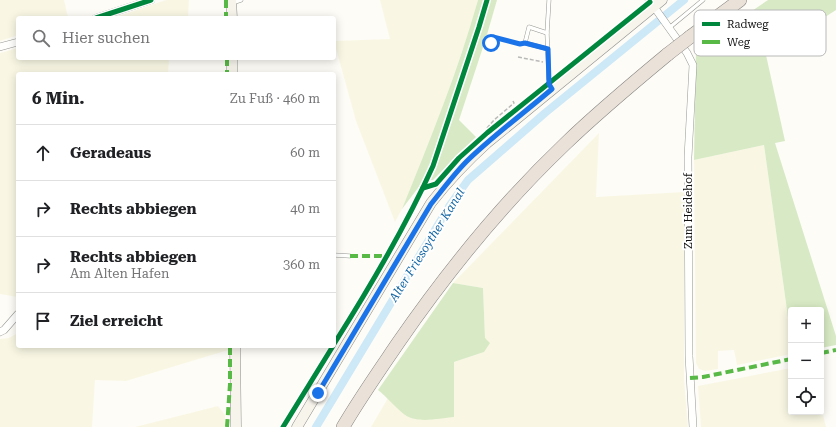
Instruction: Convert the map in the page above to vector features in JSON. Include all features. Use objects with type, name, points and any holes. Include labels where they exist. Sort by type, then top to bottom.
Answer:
[{"type":"highway","points":[[726,10],[740,0]]},
{"type":"highway","points":[[343,427],[361,397],[429,298],[457,262],[509,201],[564,144],[618,96],[694,34]]},
{"type":"street","points":[[102,16],[151,0]]},
{"type":"street","points":[[297,427],[431,204],[448,182],[467,161],[552,89],[662,0]]},
{"type":"street","points":[[232,16],[235,1]]},
{"type":"street","name":"Zum Heidehof","points":[[654,7],[687,53],[693,65],[688,165],[689,356],[693,427]]},
{"type":"street","points":[[0,47],[16,43]]},
{"type":"street","points":[[232,60],[232,72]]},
{"type":"street","points":[[0,332],[4,330],[16,316]]},
{"type":"street","points":[[236,348],[236,427]]},
{"type":"lane","points":[[548,0],[548,64],[549,84],[552,89]]},
{"type":"lane","points":[[670,28],[703,0]]},
{"type":"lane","points":[[547,33],[529,27],[525,43],[548,49]]},
{"type":"lane","points":[[336,255],[350,256]]},
{"type":"path","points":[[492,48],[493,45],[491,43],[493,37],[520,44],[525,43]]},
{"type":"path","points":[[518,57],[548,64]]},
{"type":"path","points":[[487,128],[514,103],[513,101]]},
{"type":"shaded area","points":[[0,0],[64,0],[68,16],[16,16],[16,36],[0,41]]},
{"type":"shaded area","points":[[166,0],[189,0],[188,16],[119,16]]},
{"type":"shaded area","points":[[380,0],[478,0],[472,23],[435,129],[402,209],[395,222],[356,121],[336,48],[336,41],[390,39]]},
{"type":"shaded area","points":[[16,49],[16,60],[169,60],[168,72],[16,72],[16,297],[0,294],[0,53]]},
{"type":"shaded area","points":[[599,133],[596,197],[684,192],[684,379],[688,427],[371,427],[388,398],[406,416],[454,417],[454,362],[484,352],[485,339],[483,288],[453,283]]},
{"type":"shaded area","points":[[764,145],[788,317],[788,355],[737,365],[734,350],[718,351],[718,369],[705,371],[699,369],[696,363],[694,160]]},
{"type":"shaded area","points":[[16,334],[16,348],[228,348],[228,350],[126,381],[95,380],[92,427],[0,427],[0,339],[9,338]]},
{"type":"shaded area","points":[[788,369],[788,415],[823,415],[826,427],[701,427],[698,386]]},
{"type":"shaded area","points":[[218,406],[225,415],[225,427],[135,427]]},
{"type":"green space","points":[[478,0],[497,0],[459,120],[476,137],[433,180],[424,180],[402,209],[453,79]]},
{"type":"green space","points":[[768,0],[836,0],[836,10],[826,16],[826,10],[753,10]]},
{"type":"green space","points":[[696,56],[766,56],[785,141],[775,143],[836,336],[836,345],[824,347],[824,307],[788,307],[788,317],[764,145],[694,160]]},
{"type":"green space","points":[[453,283],[483,288],[485,338],[490,343],[484,352],[454,362],[454,417],[429,420],[410,418],[401,412],[378,390]]},
{"type":"waterway","name":"Alter Friesoyther Kanal","points":[[316,427],[450,205],[468,180],[545,113],[684,0]]},
{"type":"marked path","points":[[226,0],[226,16]]},
{"type":"marked path","points":[[227,60],[227,72]]},
{"type":"marked path","points":[[350,256],[387,256]]},
{"type":"marked path","points":[[227,427],[230,384],[230,348]]},
{"type":"marked path","points":[[824,352],[836,350]]},
{"type":"marked path","points":[[690,378],[703,377],[788,360]]},
{"type":"cycle path","points":[[102,16],[151,0]]},
{"type":"cycle path","points":[[336,341],[361,301],[411,212],[433,166],[487,0]]},
{"type":"cycle path","points":[[423,188],[436,184],[459,158],[487,133],[650,2]]},
{"type":"cycle path","points":[[283,427],[332,348]]},
{"type":"route","points":[[318,393],[431,204],[467,161],[552,89],[549,84],[548,49],[493,37],[491,43]]}]
